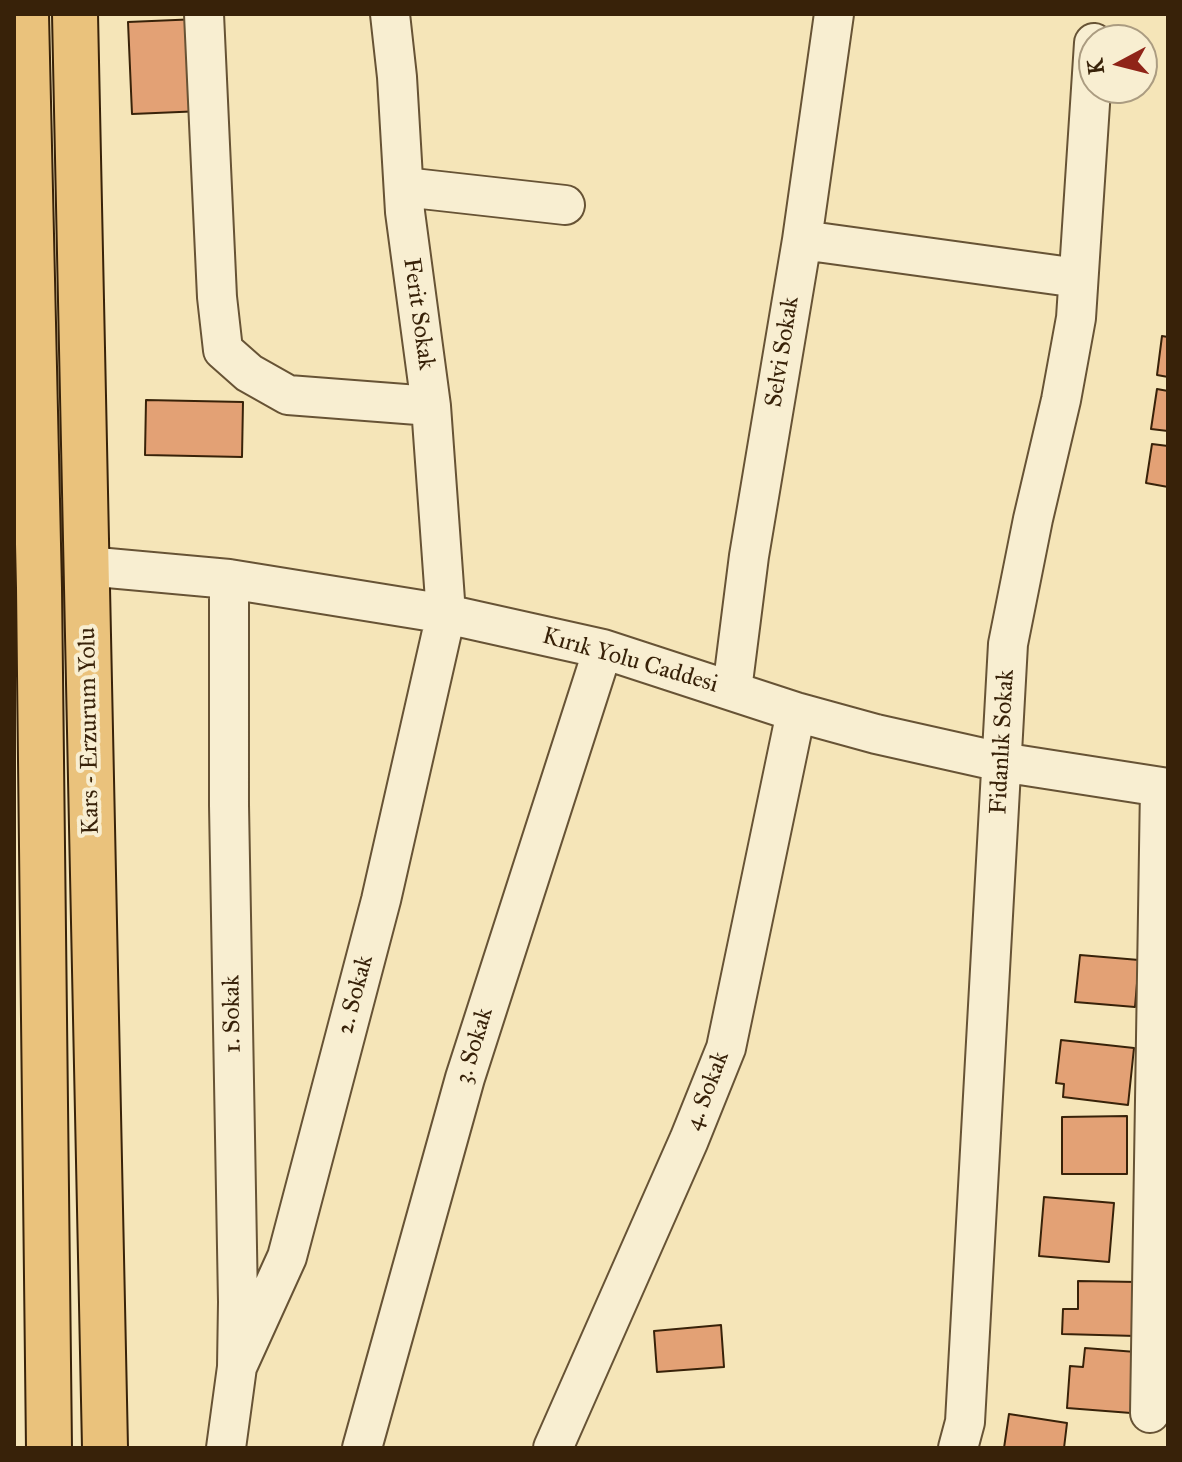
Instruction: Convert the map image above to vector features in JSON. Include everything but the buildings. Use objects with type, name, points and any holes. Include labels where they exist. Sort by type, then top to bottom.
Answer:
[{"type":"highway","name":"Kars - Erzurum Yolu","points":[[26,14],[21,78],[26,590],[49,1448]]},
{"type":"highway","name":"Kars - Erzurum Yolu","points":[[75,14],[105,1448]]},
{"type":"street","points":[[204,14],[217,297],[223,350],[249,373],[288,395],[431,406]]},
{"type":"street","name":"Ferit Sokak","points":[[390,14],[404,187],[431,406],[446,614]]},
{"type":"street","name":"Selvi Sokak","points":[[732,690],[749,556],[802,240],[834,14]]},
{"type":"street","name":"Fidanlık Sokak","points":[[958,1448],[965,1422],[1008,644],[1076,318],[1090,104]]},
{"type":"street","points":[[404,187],[565,205]]},
{"type":"street","points":[[802,240],[1078,278]]},
{"type":"street","name":"Kırık Yolu Caddesi","points":[[86,566],[229,579],[446,614],[603,649],[796,712],[876,734],[1001,762],[1164,787]]},
{"type":"street","name":"1. Sokak","points":[[226,1448],[237,1367],[229,579]]},
{"type":"street","name":"2. Sokak","points":[[237,1367],[287,1257],[381,900],[446,614]]},
{"type":"street","name":"3. Sokak","points":[[362,1448],[465,1078],[603,649]]},
{"type":"street","name":"4. Sokak","points":[[553,1448],[689,1140],[726,1048],[796,712]]},
{"type":"street","points":[[1150,1413],[1164,787]]}]
